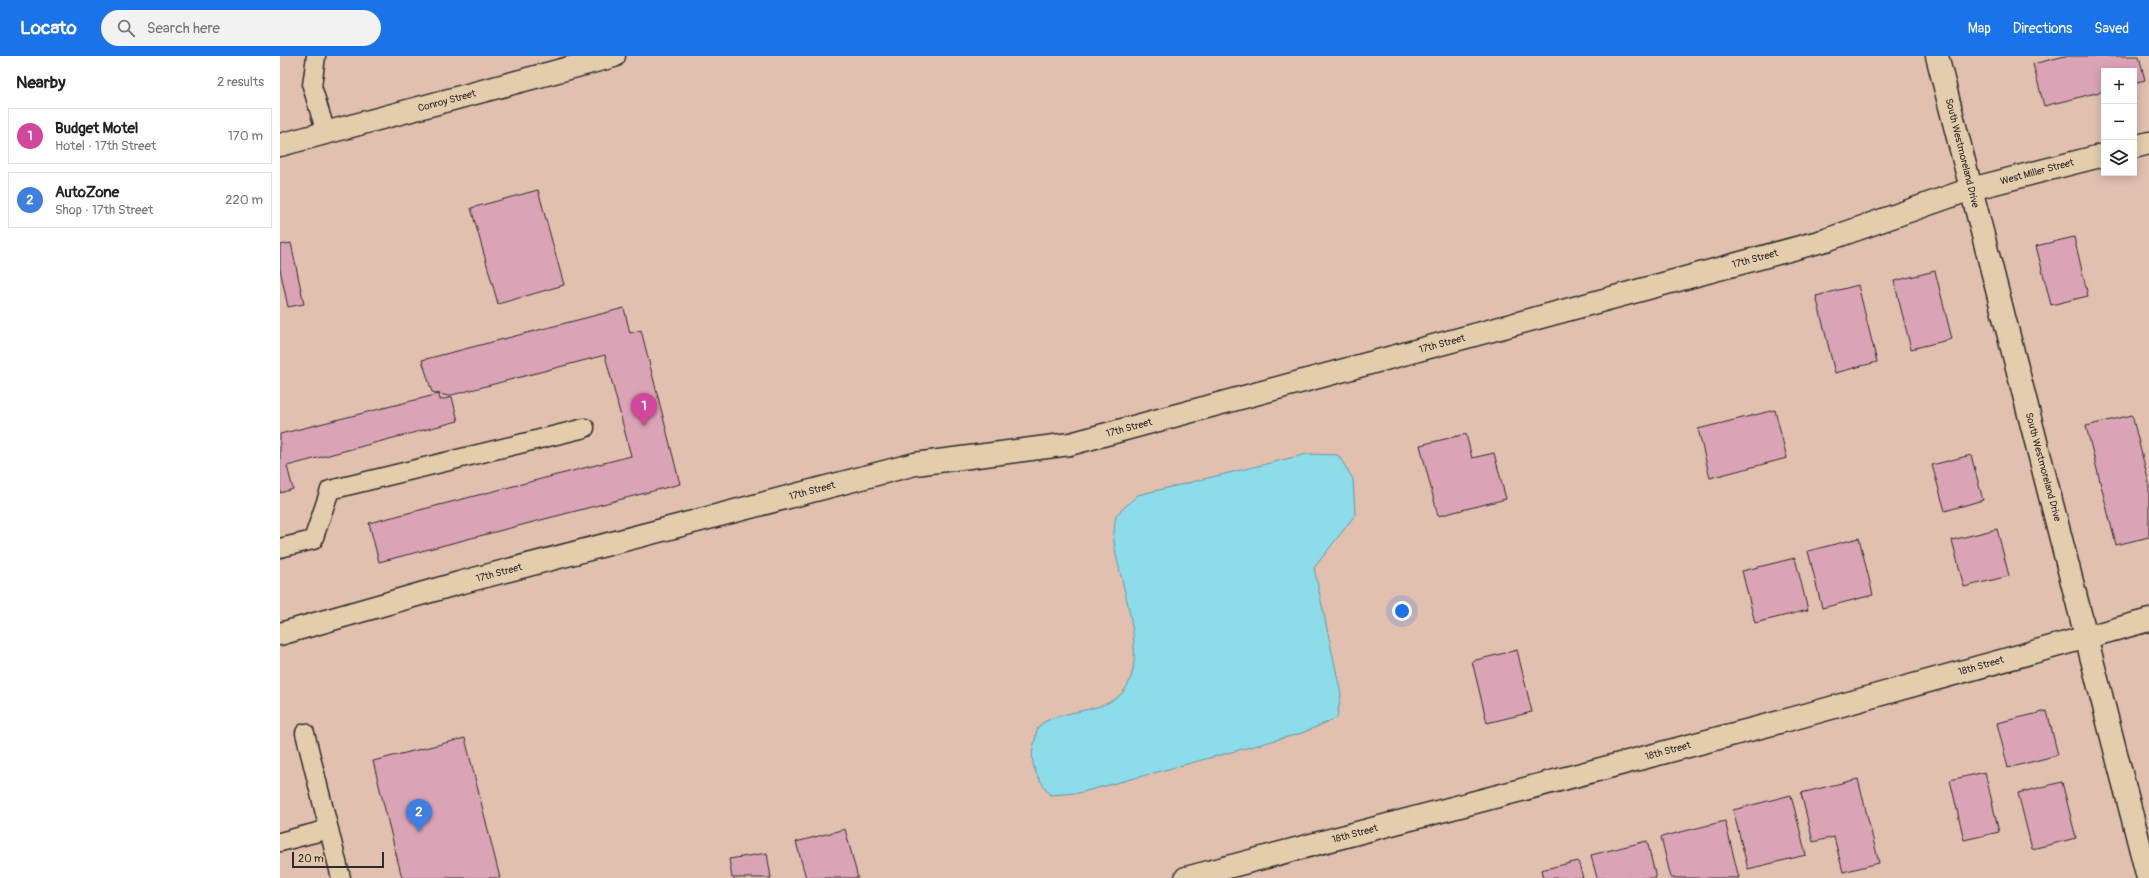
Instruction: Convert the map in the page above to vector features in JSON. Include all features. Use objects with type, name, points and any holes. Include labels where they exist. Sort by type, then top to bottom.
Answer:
[{"type":"street","name":"Conroy Street","points":[[280,146],[614,56]]},
{"type":"street","name":"South Westmoreland Drive","points":[[1936,56],[2148,878]]},
{"type":"street","points":[[2137,146],[2149,143]]},
{"type":"street","name":"West Miller Street","points":[[1971,189],[2101,156]]},
{"type":"street","name":"17th Street","points":[[280,634],[459,583],[915,464],[1070,444],[1826,240],[1971,189]]},
{"type":"street","name":"18th Street","points":[[1186,878],[1791,719],[2086,636],[2149,620]]},
{"type":"lane","points":[[316,56],[312,86],[326,133]]},
{"type":"lane","points":[[280,548],[313,540],[330,490],[585,428]]},
{"type":"lane","points":[[305,732],[341,878]]},
{"type":"lane","points":[[280,842],[329,829]]},
{"type":"water","points":[[1307,454],[1338,455],[1353,479],[1355,515],[1314,568],[1341,694],[1337,718],[1302,733],[1079,793],[1050,795],[1037,775],[1033,763],[1033,749],[1038,728],[1045,722],[1054,718],[1104,705],[1123,692],[1131,678],[1134,661],[1134,641],[1131,620],[1114,542],[1116,515],[1138,495]]},
{"type":"building","points":[[2065,56],[2139,56],[2145,80],[2137,82],[2137,68],[2101,68],[2101,92],[2044,106],[2033,64]]},
{"type":"building","points":[[538,190],[564,285],[498,304],[471,208]]},
{"type":"building","points":[[2074,237],[2088,296],[2051,305],[2036,246]]},
{"type":"building","points":[[291,243],[304,304],[288,307],[280,269],[280,245]]},
{"type":"building","points":[[1935,271],[1952,339],[1911,349],[1894,281]]},
{"type":"building","points":[[1858,285],[1877,362],[1835,373],[1816,296]]},
{"type":"building","points":[[624,308],[630,333],[641,330],[680,484],[379,562],[369,523],[631,456],[605,355],[448,396],[432,392],[422,360]]},
{"type":"building","points":[[439,394],[440,400],[452,397],[458,421],[287,466],[293,489],[280,493],[280,434]]},
{"type":"building","points":[[1775,410],[1787,458],[1710,478],[1698,429]]},
{"type":"building","points":[[2132,415],[2149,483],[2149,537],[2116,545],[2086,426]]},
{"type":"building","points":[[1466,434],[1472,458],[1494,453],[1506,499],[1438,516],[1420,445]]},
{"type":"building","points":[[1971,455],[1983,500],[1945,511],[1932,465]]},
{"type":"building","points":[[1997,529],[2009,576],[1964,587],[1952,540]]},
{"type":"building","points":[[1859,538],[1873,595],[1822,608],[1808,551]]},
{"type":"building","points":[[1795,558],[1808,610],[1755,623],[1742,571]]},
{"type":"building","points":[[1517,650],[1532,712],[1487,723],[1472,661]]},
{"type":"building","points":[[2047,711],[2058,755],[2008,768],[1997,723]]},
{"type":"building","points":[[465,738],[500,878],[402,878],[373,761]]},
{"type":"building","points":[[1985,772],[1999,832],[1964,840],[1950,780]]},
{"type":"building","points":[[1858,779],[1879,863],[1843,872],[1834,837],[1813,842],[1801,793]]},
{"type":"building","points":[[2062,782],[2076,838],[2032,849],[2018,793]]},
{"type":"building","points":[[1791,795],[1806,855],[1748,869],[1733,810]]},
{"type":"building","points":[[1725,821],[1739,878],[1671,878],[1661,837]]},
{"type":"building","points":[[845,829],[858,878],[806,878],[796,842]]},
{"type":"building","points":[[1647,841],[1656,878],[1597,878],[1591,855]]},
{"type":"building","points":[[767,853],[771,878],[732,878],[729,859]]},
{"type":"building","points":[[1578,861],[1583,878],[1543,878],[1541,870]]},
{"type":"place","name":"Budget Motel","points":[[644,426]]},
{"type":"place","name":"AutoZone","points":[[419,832]]}]
